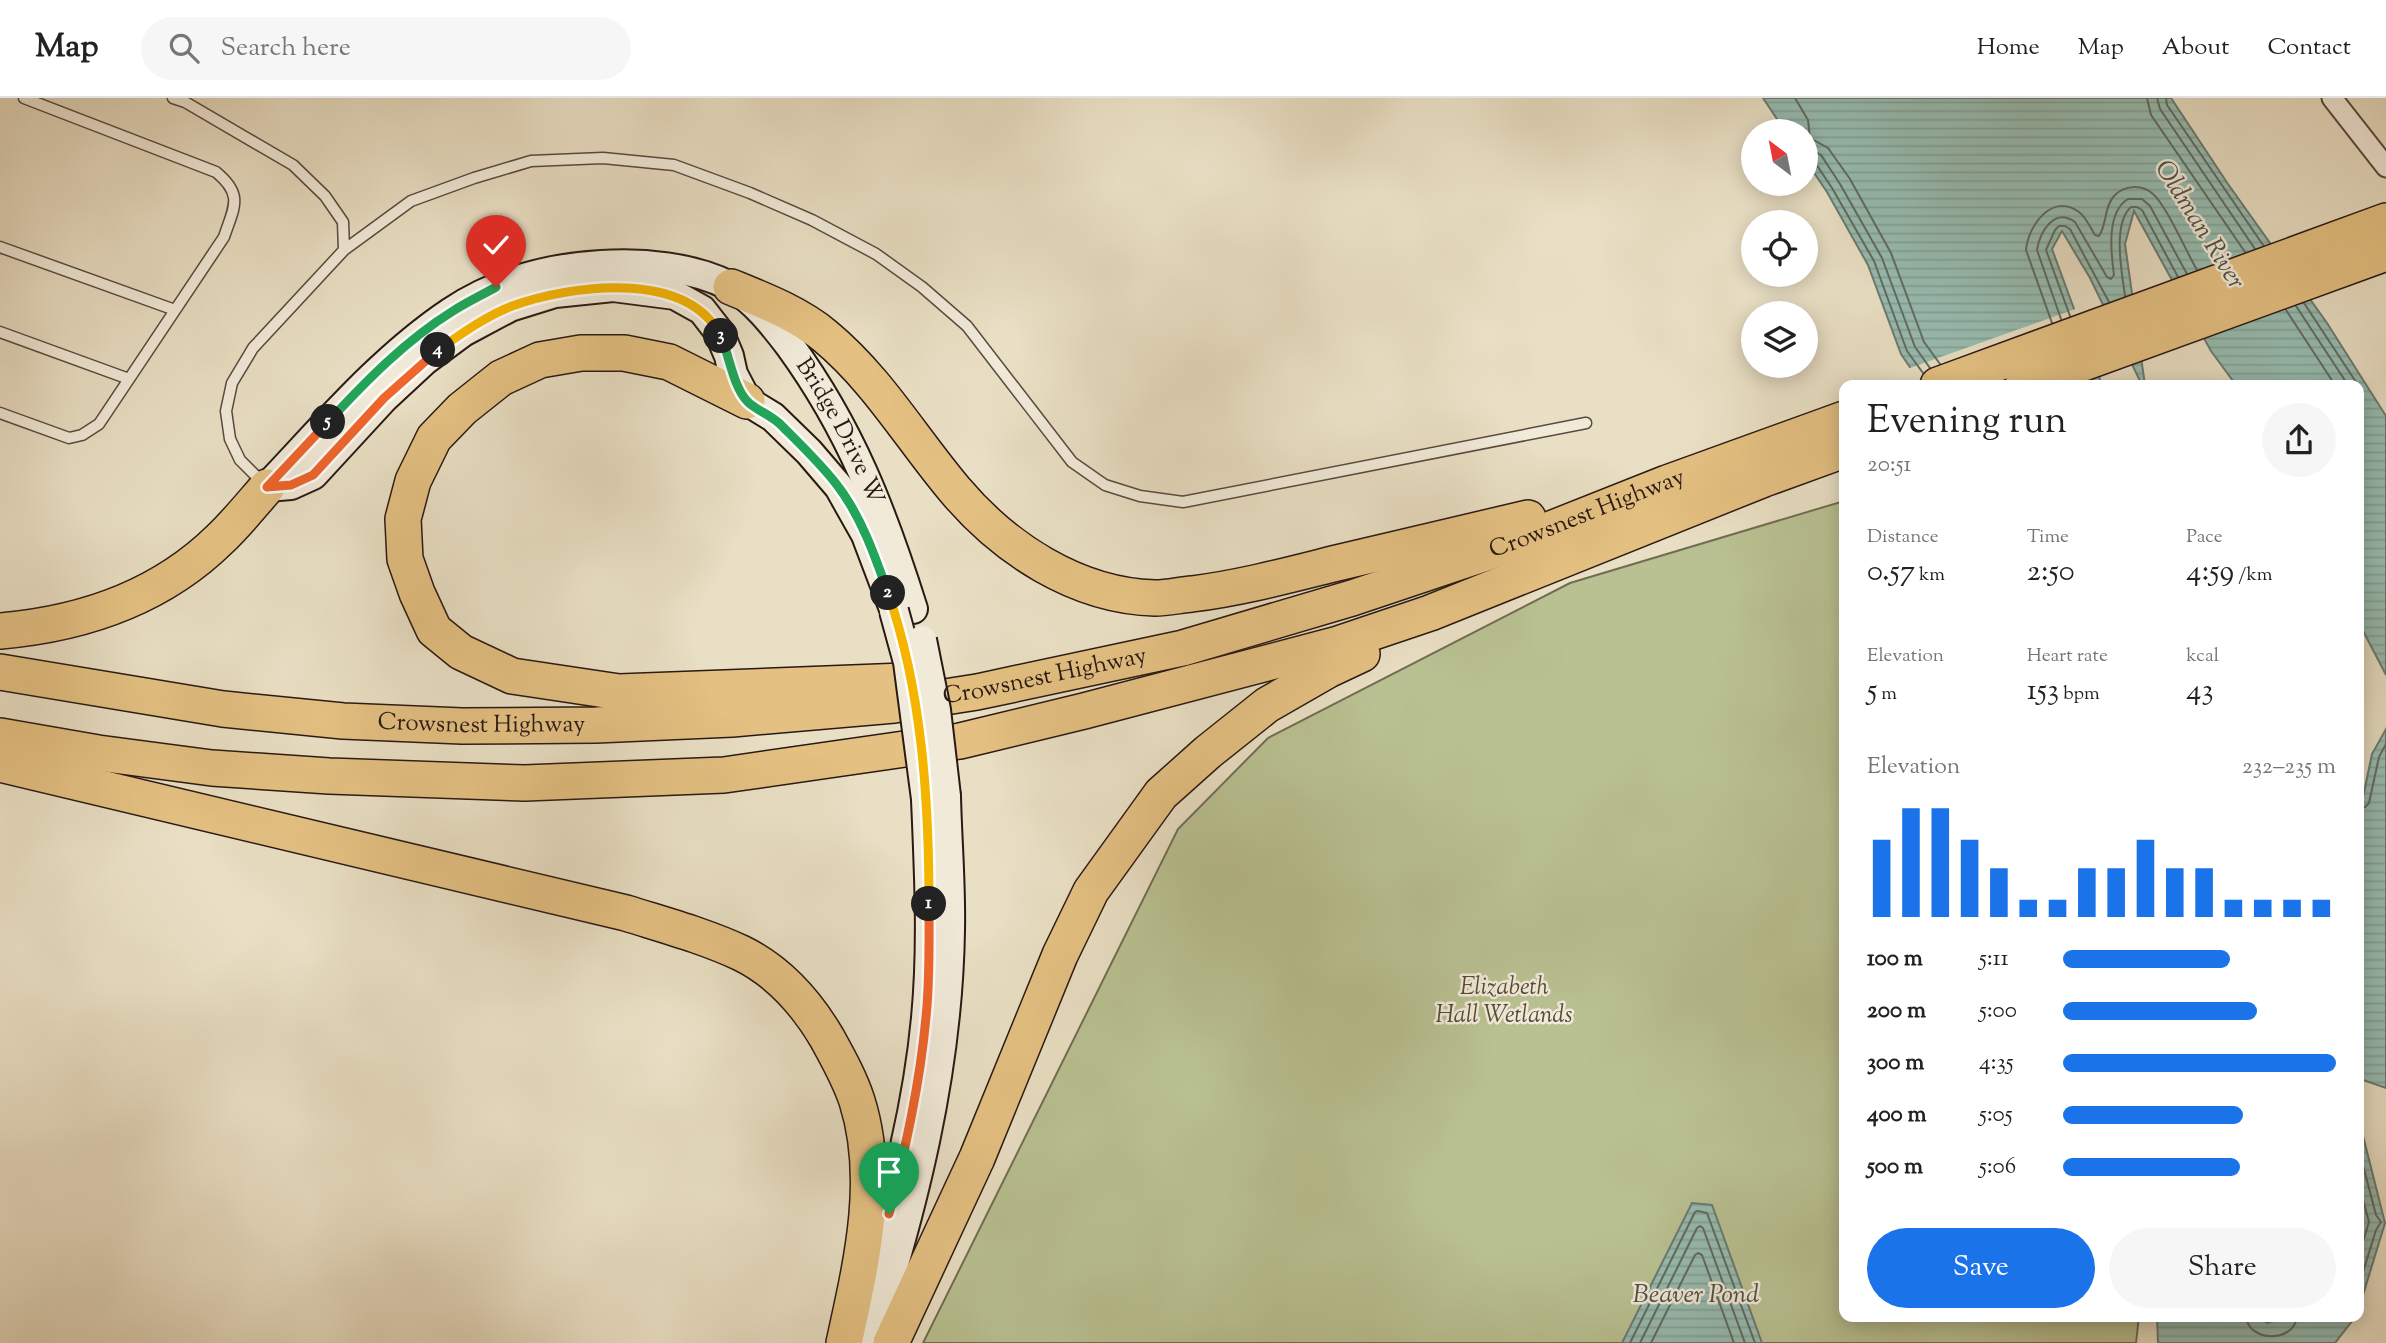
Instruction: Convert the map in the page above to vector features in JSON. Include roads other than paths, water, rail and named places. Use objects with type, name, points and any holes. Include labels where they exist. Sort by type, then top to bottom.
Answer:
[{"type":"highway","points":[[1952,380],[2386,221]]},
{"type":"highway","points":[[2037,380],[2386,253]]},
{"type":"highway","points":[[731,287],[776,306],[823,334],[859,367],[894,408],[955,489],[982,519],[1016,548],[1058,572],[1104,590],[1155,598],[1257,583],[1667,483]]},
{"type":"highway","points":[[747,401],[669,362],[624,353],[581,353],[540,360],[501,378],[462,409],[434,438],[413,481],[403,519],[405,559],[434,630],[461,652],[512,676],[619,692],[867,684],[952,678],[1250,629]]},
{"type":"highway","name":"Crowsnest Highway","points":[[0,672],[223,709],[343,721],[462,726],[596,725],[746,718],[894,705],[976,692],[1171,651],[1250,629],[1513,544],[1667,483],[1839,421]]},
{"type":"highway","points":[[891,1343],[977,1158],[1060,955],[1091,891],[1161,794],[1267,705],[1328,670],[1764,479],[1839,452]]},
{"type":"highway","name":"Crowsnest Highway","points":[[0,736],[98,753],[212,768],[431,781],[525,783],[724,775],[790,767],[960,741],[1335,645],[1430,613],[1764,479]]},
{"type":"highway","points":[[0,631],[38,628],[82,618],[155,589],[189,566],[221,539],[267,487]]},
{"type":"highway","points":[[0,764],[626,913],[690,933],[743,954],[784,982],[814,1016],[840,1062],[857,1102],[865,1146],[868,1195],[864,1252],[846,1343]]},
{"type":"street","points":[[2332,98],[2386,167]]},
{"type":"street","name":"Bridge Drive W","points":[[267,487],[370,378],[413,340],[452,312],[496,287],[529,276],[578,266],[621,264],[667,267],[731,287],[759,310],[810,374],[841,425],[886,525],[904,610]]},
{"type":"street","points":[[267,487],[291,485],[313,475],[384,398],[425,360],[463,332],[510,307],[555,293],[613,287],[675,295],[702,310],[719,332],[733,374],[747,401]]},
{"type":"street","name":"Bridge Drive W","points":[[747,401],[773,417],[809,452],[839,487],[925,652],[936,710],[936,798],[926,1019],[907,1141],[889,1214],[846,1343]]},
{"type":"street","name":"Bridge Drive W","points":[[870,1343],[896,1263],[916,1188],[940,1062],[950,930],[936,798]]},
{"type":"lane","points":[[0,413],[69,438],[82,435],[99,424],[224,237],[236,204],[230,184],[216,172],[24,98]]},
{"type":"lane","points":[[173,98],[186,102],[293,165],[326,196],[343,222],[344,250]]},
{"type":"lane","points":[[267,487],[240,460],[230,439],[226,411],[232,383],[253,348],[344,250],[411,201],[531,161],[603,158],[674,165],[750,193],[812,220],[876,254],[922,287],[967,326],[1072,462],[1105,485],[1140,496],[1183,502],[1586,423]]},
{"type":"lane","points":[[0,247],[176,310]]},
{"type":"lane","points":[[0,332],[129,379]]},
{"type":"water","name":"Oldman River","points":[[1763,98],[2171,98],[2228,184],[2327,323],[2363,380],[2232,380],[2211,351],[2134,211],[2125,244],[2144,380],[2140,380],[2090,278],[2062,231],[2052,249],[2100,380],[1919,380],[1901,354],[1868,265],[1818,179],[1818,119],[1777,119]]},
{"type":"water","points":[[2364,381],[2386,416],[2386,675],[2364,633]]},
{"type":"water","points":[[2386,729],[2386,1088],[2364,1080],[2364,792],[2372,754]]},
{"type":"water","points":[[2364,1140],[2385,1223],[2364,1292]]},
{"type":"water","name":"Beaver Pond","points":[[1692,1203],[1712,1205],[1762,1343],[1622,1343]]},
{"type":"water","points":[[2157,1322],[2351,1322],[2335,1343],[2158,1343]]},
{"type":"park label","name":"Elizabeth Hall Wetlands","points":[[1504,1002]]}]
